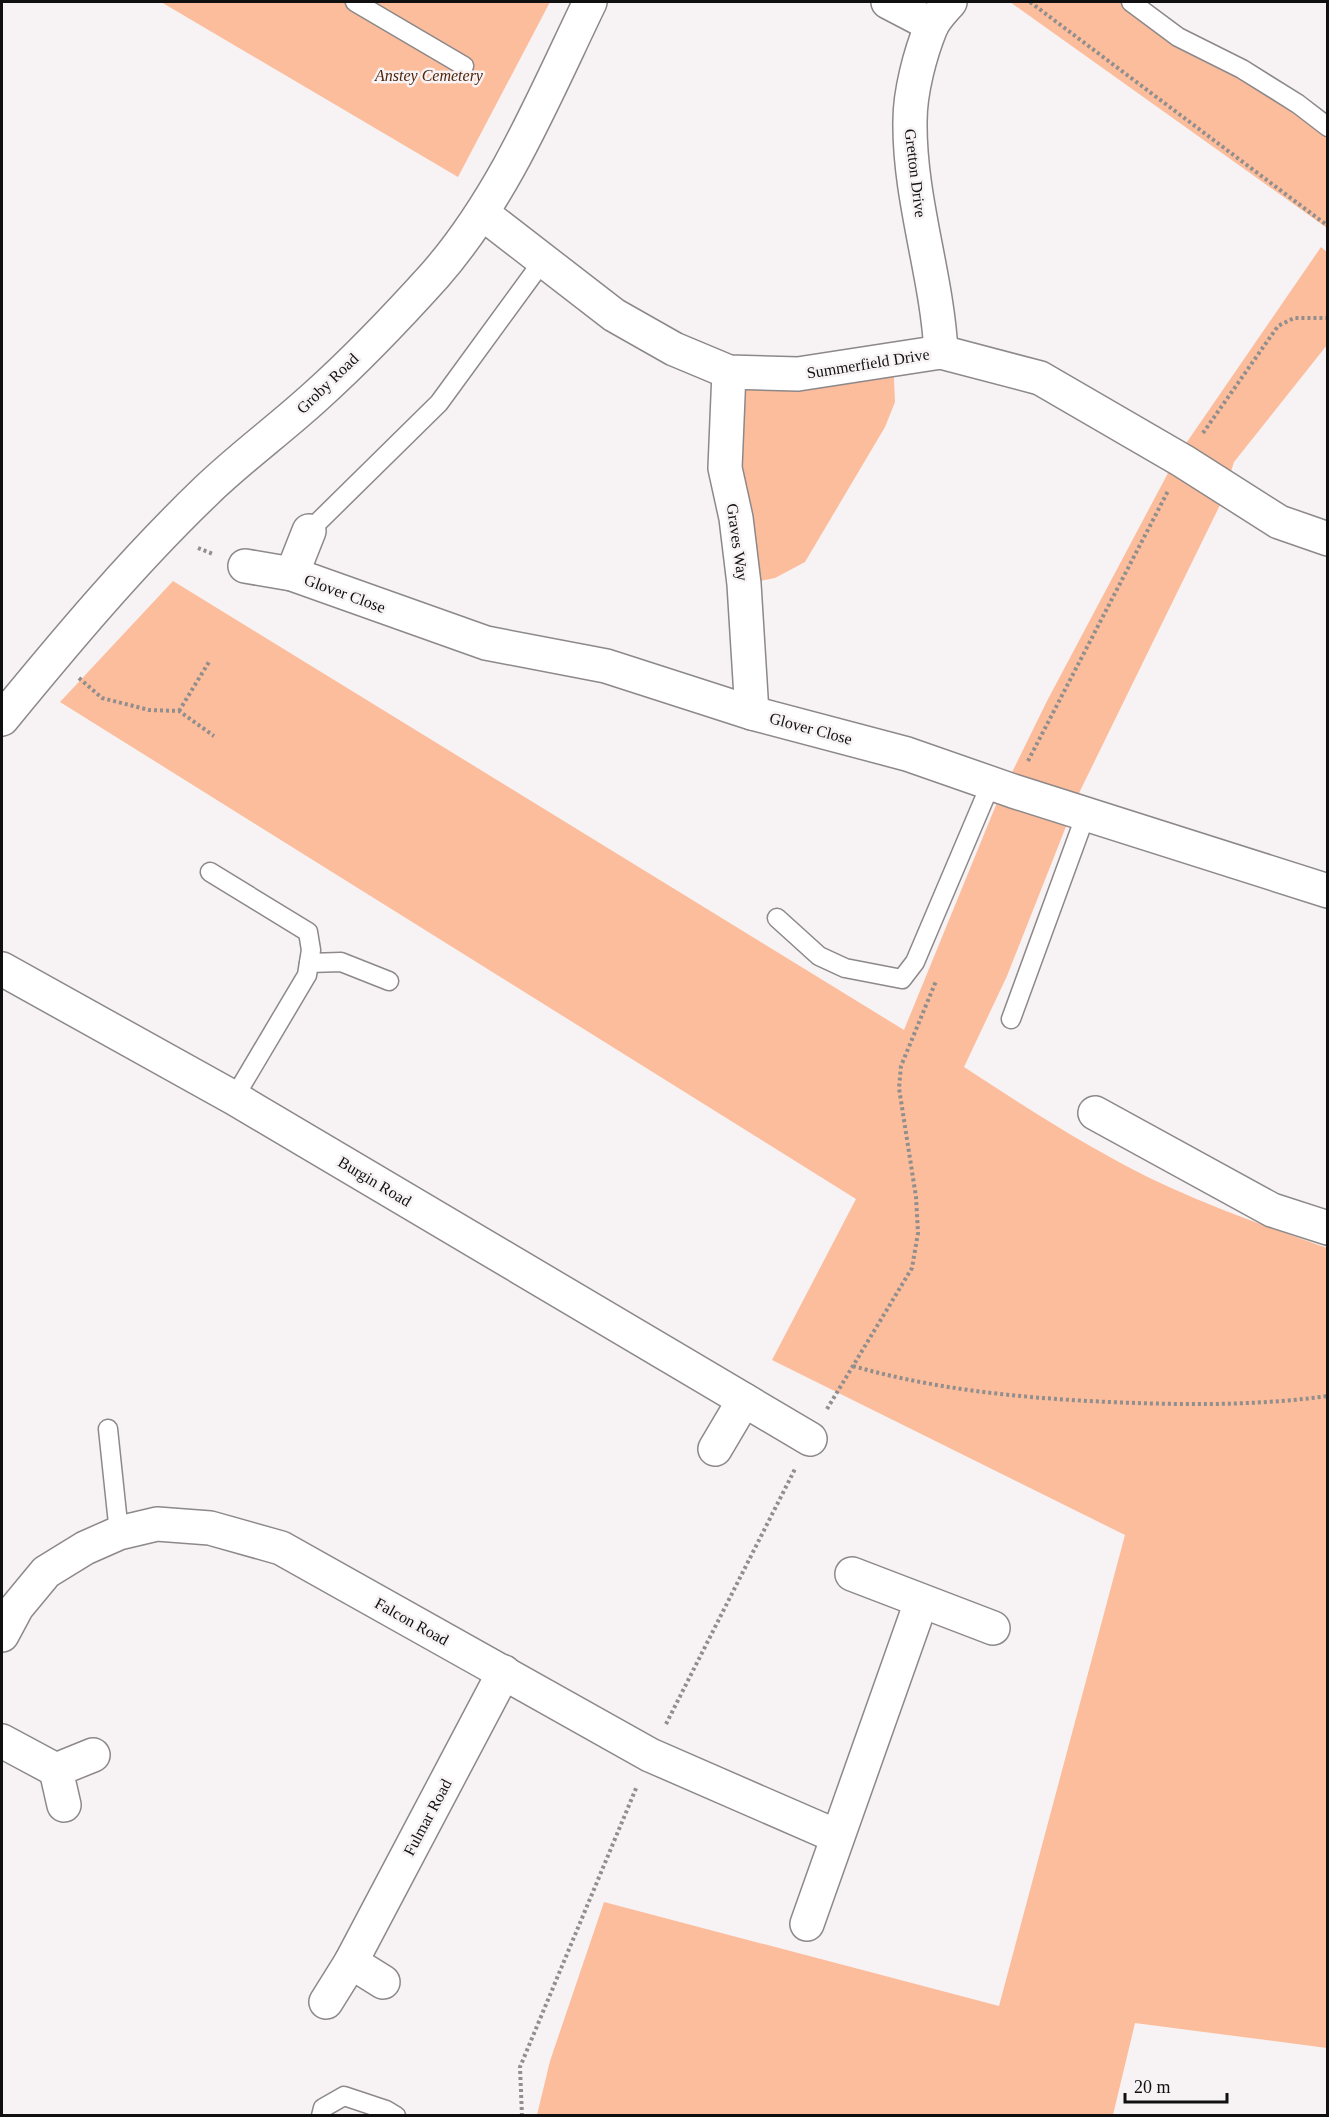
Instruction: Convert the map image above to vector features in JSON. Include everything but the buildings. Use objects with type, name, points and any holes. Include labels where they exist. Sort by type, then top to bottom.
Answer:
[{"type":"street","name":"Groby Road","points":[[2,719],[57,652],[163,534],[207,490],[317,395],[428,282],[482,213],[527,132],[590,2]]},
{"type":"street","points":[[888,2],[941,13]]},
{"type":"street","name":"Gretton Drive","points":[[941,13],[918,72],[909,119],[912,165],[939,312],[941,352]]},
{"type":"street","name":"Summerfield Drive","points":[[482,213],[542,262],[614,315],[674,350],[729,372],[798,374],[941,352],[1040,378],[1183,461],[1279,522],[1328,539]]},
{"type":"street","name":"Graves Way","points":[[729,372],[725,468],[736,518],[744,584],[752,713]]},
{"type":"street","name":"Glover Close","points":[[292,574],[309,531]]},
{"type":"street","name":"Glover Close","points":[[245,566],[292,574],[486,643],[606,666],[752,713],[907,754],[1002,787],[1328,891]]},
{"type":"street","name":"Burgin Road","points":[[2,969],[234,1098],[810,1439]]},
{"type":"street","points":[[1095,1113],[1272,1210],[1328,1228]]},
{"type":"street","points":[[715,1449],[744,1400]]},
{"type":"street","name":"Falcon Road","points":[[2,1635],[17,1607],[46,1572],[85,1548],[119,1533],[157,1524],[210,1528],[280,1548],[650,1755],[836,1836]]},
{"type":"street","points":[[852,1574],[993,1628]]},
{"type":"street","points":[[807,1924],[836,1836],[921,1602]]},
{"type":"street","name":"Fulmar Road","points":[[326,2002],[351,1962],[504,1672]]},
{"type":"street","points":[[2,1741],[56,1770],[64,1805]]},
{"type":"street","points":[[56,1770],[93,1755]]},
{"type":"street","points":[[351,1962],[383,1982]]},
{"type":"lane","points":[[355,2],[464,66]]},
{"type":"lane","points":[[1131,2],[1178,37],[1242,69],[1298,104],[1328,127]]},
{"type":"lane","points":[[309,531],[439,403],[542,262]]},
{"type":"lane","points":[[777,918],[819,956],[845,968],[902,979],[915,962],[1002,787]]},
{"type":"lane","points":[[1011,1019],[1086,814]]},
{"type":"lane","points":[[210,872],[308,933],[311,950],[307,975],[234,1098]]},
{"type":"lane","points":[[309,963],[341,962],[389,981]]},
{"type":"lane","points":[[108,1429],[119,1533]]},
{"type":"lane","points":[[321,2115],[323,2108],[344,2096],[396,2115]]},
{"type":"path","points":[[1030,2],[1328,226]]},
{"type":"path","points":[[1002,787],[1183,461],[1278,326],[1294,318],[1328,318]]},
{"type":"path","points":[[57,652],[102,698],[149,710],[179,711],[214,736]]},
{"type":"path","points":[[179,711],[209,662]]},
{"type":"path","points":[[810,1439],[912,1268],[918,1233],[916,1197],[898,1088],[902,1066],[940,972]]},
{"type":"path","points":[[853,1366],[902,1380],[971,1391],[1049,1399],[1190,1406],[1281,1402],[1328,1395]]},
{"type":"green space","name":"Anstey Cemetery","points":[[161,2],[550,2],[458,177]]},
{"type":"green space","points":[[1010,2],[1131,2],[1327,127],[1327,228]]},
{"type":"green space","points":[[1321,247],[1327,252],[1327,345],[1234,462],[1220,505],[1080,791],[1007,976],[964,1067],[1064,1131],[1142,1174],[1208,1204],[1327,1248],[1327,2048],[1135,2023],[1113,2115],[537,2115],[550,2061],[604,1902],[999,2006],[1125,1535],[772,1360],[856,1199],[60,702],[173,581],[904,1030],[996,805],[1047,701],[1176,458]]},
{"type":"green space","points":[[893,358],[895,402],[885,427],[805,562],[775,578],[744,584],[729,372]]}]
